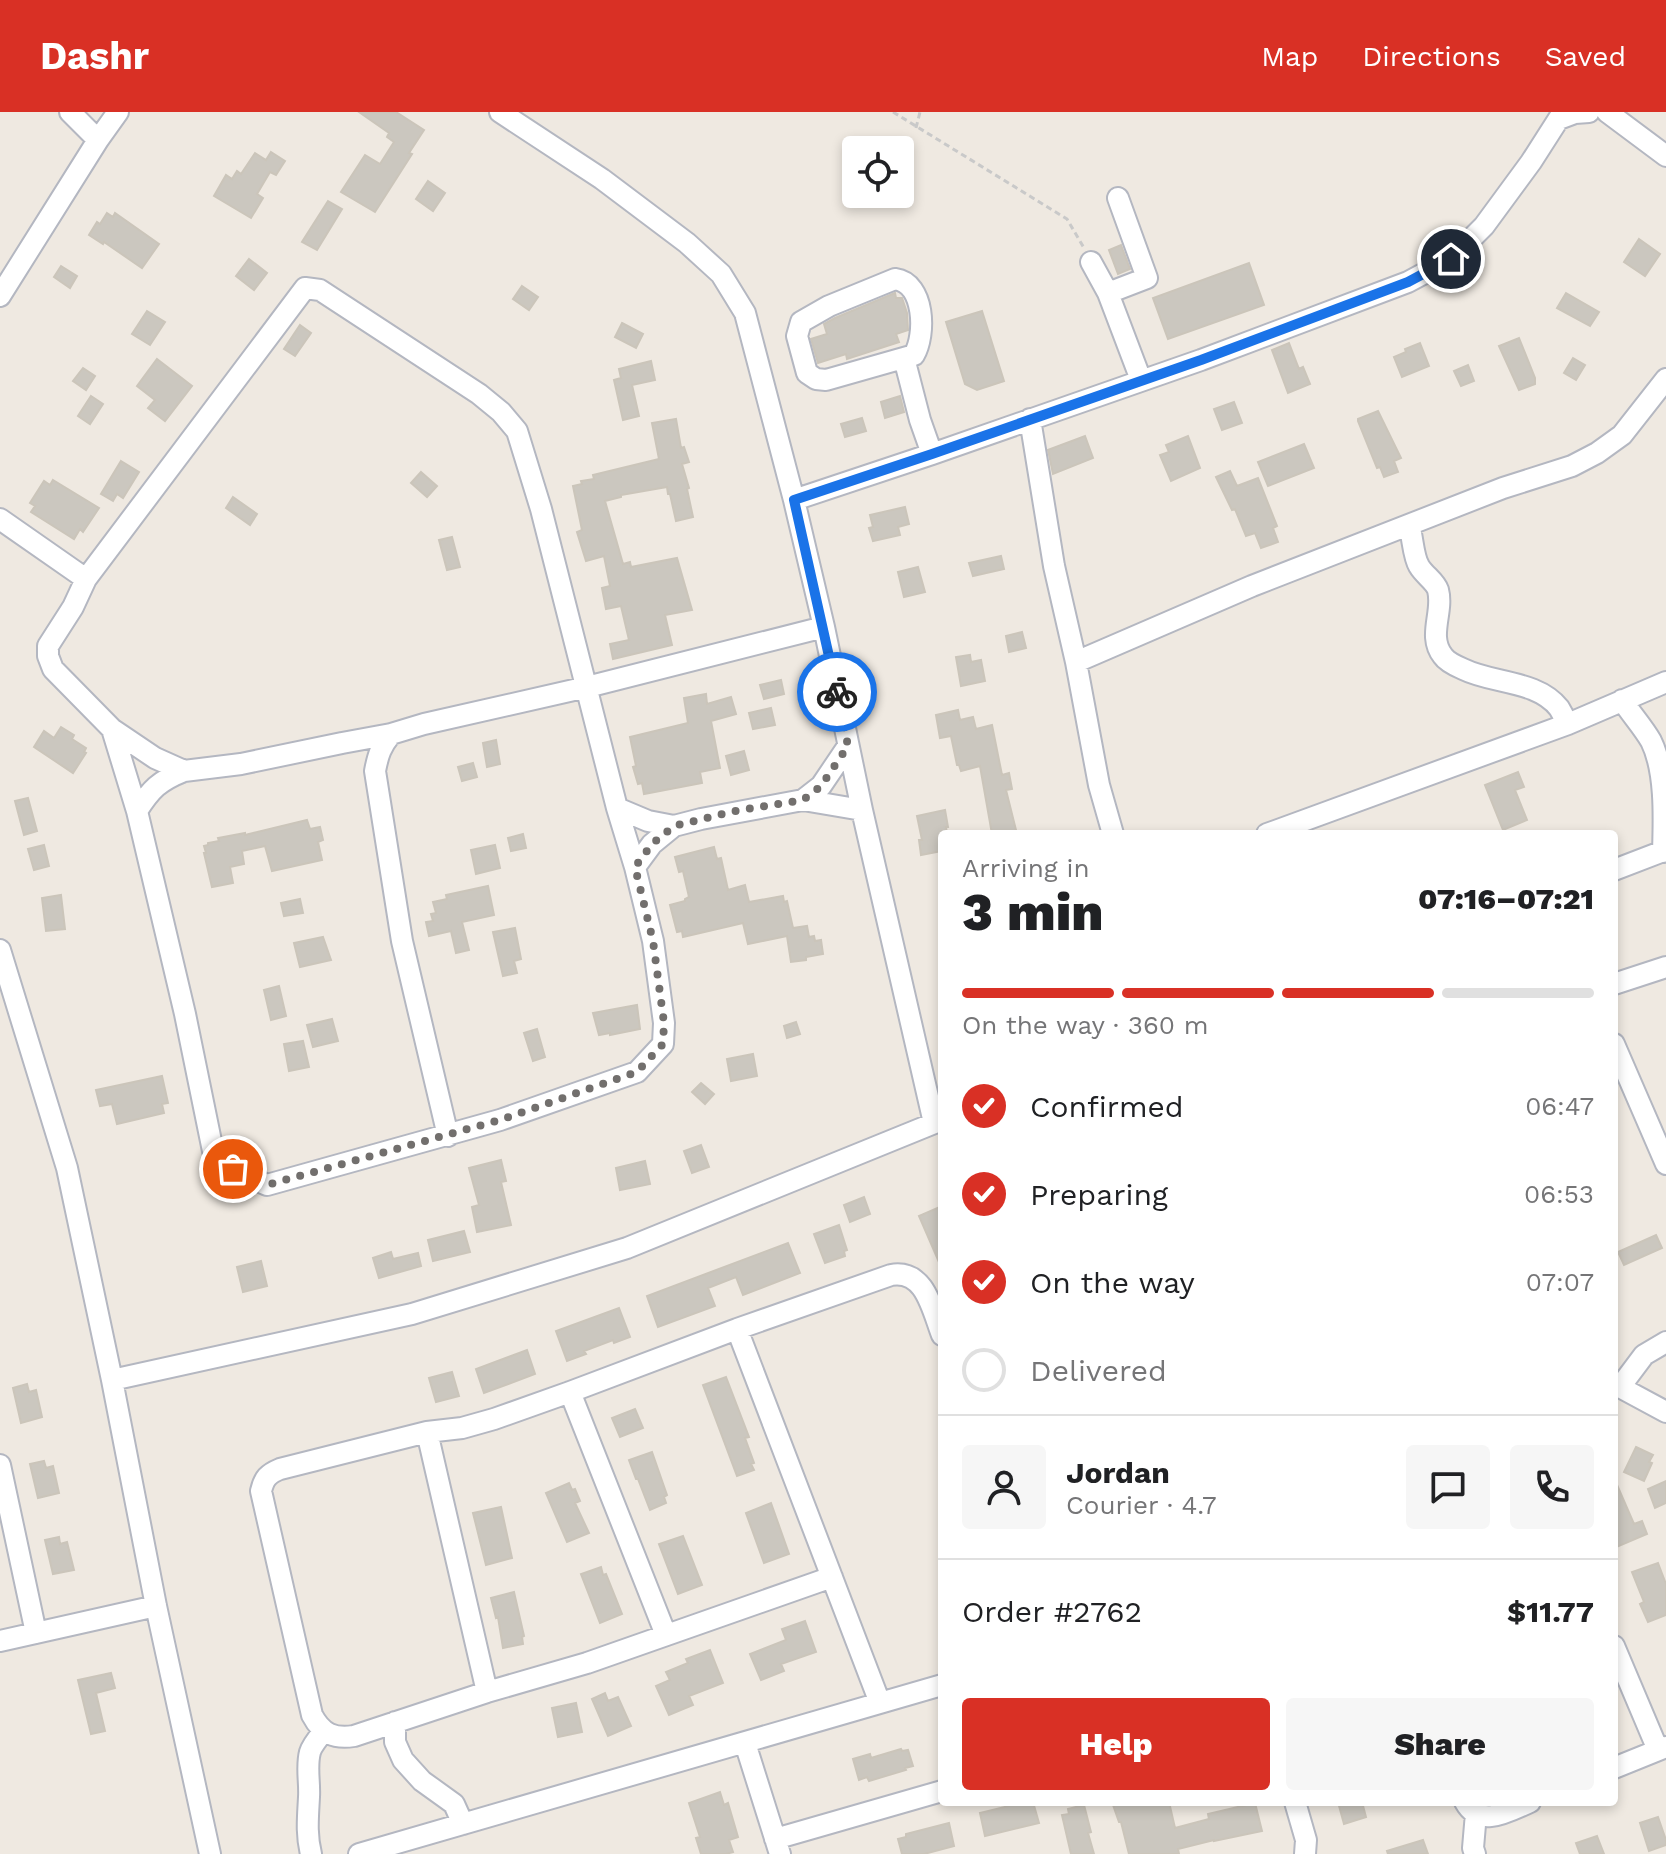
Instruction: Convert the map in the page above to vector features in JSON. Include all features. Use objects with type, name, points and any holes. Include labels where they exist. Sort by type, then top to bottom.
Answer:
[{"type":"street","points":[[70,112],[98,140]]},
{"type":"street","points":[[0,296],[118,112]]},
{"type":"street","points":[[112,1380],[412,1314],[627,1248],[938,1122],[862,810],[794,500],[745,313],[721,274],[687,243],[602,179],[500,112]]},
{"type":"street","points":[[794,500],[1201,360],[1408,282],[1451,259],[1484,226],[1561,115],[1599,113],[1666,156]]},
{"type":"street","points":[[1108,293],[1147,278],[1118,198]]},
{"type":"street","points":[[1091,262],[1108,293],[1141,380]]},
{"type":"street","points":[[895,279],[903,280],[916,298],[921,315],[919,346],[914,355],[904,358],[826,380],[816,379],[807,373],[797,336],[801,322],[829,306],[895,279]]},
{"type":"street","points":[[112,729],[137,811],[185,1014],[213,1151],[233,1169],[267,1185],[448,1136],[637,1072],[663,1044],[664,1023],[653,941],[541,509],[517,431],[501,412],[479,394],[320,290],[305,288],[86,579],[73,607],[48,646],[53,669],[112,729],[155,758],[184,771]]},
{"type":"street","points":[[904,358],[932,454]]},
{"type":"street","points":[[1076,662],[1252,586],[1503,488],[1572,466],[1622,435],[1666,379]]},
{"type":"street","points":[[1030,419],[1054,566],[1099,785],[1112,830]]},
{"type":"street","points":[[0,519],[86,579]]},
{"type":"street","points":[[1409,525],[1417,563],[1438,589],[1436,644],[1444,659],[1474,674],[1545,696],[1559,709],[1568,724]]},
{"type":"street","points":[[137,811],[151,789],[166,778],[184,771],[241,764],[391,734],[824,627]]},
{"type":"street","points":[[1278,830],[1568,724],[1666,682]]},
{"type":"street","points":[[1618,868],[1664,851],[1665,806],[1659,764],[1652,743],[1622,700]]},
{"type":"street","points":[[391,734],[378,753],[375,771],[402,941],[448,1136]]},
{"type":"street","points":[[342,743],[375,771]]},
{"type":"street","points":[[803,800],[821,786],[848,746]]},
{"type":"street","points":[[617,808],[648,821],[674,826],[735,811],[803,800],[862,810]]},
{"type":"street","points":[[635,867],[652,844],[674,826]]},
{"type":"street","points":[[0,950],[67,1168],[210,1854]]},
{"type":"street","points":[[1618,983],[1666,967]]},
{"type":"street","points":[[1618,1053],[1666,1164]]},
{"type":"street","points":[[832,1577],[587,1663],[341,1738],[324,1731],[312,1715],[261,1491],[263,1480],[280,1469],[427,1432],[462,1428],[494,1419],[737,1329],[902,1273],[920,1284],[938,1325]]},
{"type":"street","points":[[737,1329],[880,1703]]},
{"type":"street","points":[[1618,1385],[1644,1355],[1666,1342]]},
{"type":"street","points":[[1618,1387],[1666,1412]]},
{"type":"street","points":[[570,1392],[666,1635]]},
{"type":"street","points":[[427,1432],[487,1692]]},
{"type":"street","points":[[1,1477],[36,1633]]},
{"type":"street","points":[[0,1641],[156,1606]]},
{"type":"street","points":[[1618,1655],[1662,1749],[1618,1766]]},
{"type":"street","points":[[359,1854],[938,1686]]},
{"type":"street","points":[[395,1722],[395,1742],[403,1760],[422,1781],[454,1804],[463,1824]]},
{"type":"street","points":[[311,1854],[307,1777],[311,1749],[324,1731]]},
{"type":"street","points":[[745,1743],[777,1846],[938,1792]]},
{"type":"street","points":[[1296,1806],[1306,1840],[1305,1854]]},
{"type":"street","points":[[1470,1808],[1484,1817],[1494,1817],[1520,1806]]},
{"type":"street","points":[[1470,1808],[1475,1854]]},
{"type":"path","points":[[893,112],[1067,219],[1091,262]]},
{"type":"path","points":[[916,128],[920,112]]},
{"type":"building","points":[[359,112],[396,112],[424,130],[375,212],[341,192],[365,155],[380,164],[394,142],[387,137],[389,133]]},
{"type":"building","points":[[271,152],[285,161],[276,175],[270,172],[257,194],[263,198],[251,218],[214,196],[226,175],[232,179],[237,171],[241,174],[255,153],[266,160]]},
{"type":"building","points":[[428,181],[445,193],[433,211],[416,199]]},
{"type":"building","points":[[328,201],[342,209],[317,250],[302,242]]},
{"type":"building","points":[[107,213],[113,217],[115,213],[159,244],[142,268],[89,235]]},
{"type":"building","points":[[1639,239],[1660,254],[1645,276],[1624,262]]},
{"type":"building","points":[[1121,245],[1130,269],[1118,274],[1109,250]]},
{"type":"building","points":[[249,259],[267,273],[254,290],[236,276]]},
{"type":"building","points":[[1249,263],[1264,305],[1168,339],[1153,298]]},
{"type":"building","points":[[61,266],[77,276],[70,288],[54,277]]},
{"type":"building","points":[[522,286],[538,297],[529,310],[513,299]]},
{"type":"building","points":[[895,293],[896,298],[902,298],[907,313],[908,330],[896,334],[899,342],[847,359],[846,354],[818,363],[811,339],[827,334],[824,324]]},
{"type":"building","points":[[1566,293],[1599,312],[1590,326],[1557,308]]},
{"type":"building","points":[[147,311],[165,322],[150,345],[132,334]]},
{"type":"building","points":[[982,311],[1004,381],[977,390],[965,384],[946,322]]},
{"type":"building","points":[[622,323],[643,334],[636,348],[615,337]]},
{"type":"building","points":[[300,325],[311,333],[295,356],[284,349]]},
{"type":"building","points":[[1519,338],[1535,384],[1519,390],[1499,346]]},
{"type":"building","points":[[1289,343],[1299,369],[1303,367],[1310,384],[1288,393],[1272,350]]},
{"type":"building","points":[[1420,343],[1429,366],[1402,377],[1394,357]]},
{"type":"building","points":[[1573,358],[1585,365],[1576,380],[1564,373]]},
{"type":"building","points":[[157,359],[192,386],[165,421],[148,408],[155,400],[137,386]]},
{"type":"building","points":[[651,361],[655,380],[632,385],[639,416],[623,420],[614,380],[621,378],[619,369]]},
{"type":"building","points":[[1468,365],[1474,381],[1461,386],[1454,371]]},
{"type":"building","points":[[83,368],[95,376],[86,390],[73,381]]},
{"type":"building","points":[[91,396],[103,404],[90,424],[78,416]]},
{"type":"building","points":[[900,396],[904,412],[885,418],[881,402]]},
{"type":"building","points":[[1234,402],[1242,423],[1222,430],[1214,409]]},
{"type":"building","points":[[1378,411],[1401,458],[1394,461],[1398,472],[1384,477],[1380,467],[1377,468],[1358,421]]},
{"type":"building","points":[[862,418],[866,431],[845,437],[841,424]]},
{"type":"building","points":[[676,419],[681,448],[684,447],[689,462],[682,464],[693,517],[676,521],[667,487],[605,501],[623,564],[630,562],[631,567],[677,558],[692,610],[665,615],[672,645],[613,659],[610,644],[629,640],[621,606],[606,609],[602,588],[610,586],[604,556],[586,561],[577,532],[582,530],[573,486],[594,479],[593,475],[659,459],[652,423]]},
{"type":"building","points":[[1085,436],[1093,458],[1053,474],[1048,450]]},
{"type":"building","points":[[1188,436],[1200,468],[1171,481],[1160,455],[1169,452],[1166,445]]},
{"type":"building","points":[[1304,444],[1314,468],[1268,486],[1258,462]]},
{"type":"building","points":[[121,461],[139,472],[123,498],[117,494],[113,501],[101,494]]},
{"type":"building","points":[[1230,471],[1237,486],[1258,478],[1277,526],[1273,528],[1278,542],[1261,548],[1255,533],[1246,536],[1235,509],[1232,510],[1216,477]]},
{"type":"building","points":[[421,472],[437,486],[427,497],[411,483]]},
{"type":"building","points":[[53,480],[99,508],[83,532],[80,529],[74,539],[31,512],[35,506],[30,503],[44,481],[50,485]]},
{"type":"building","points":[[233,497],[257,514],[250,525],[226,508]]},
{"type":"building","points":[[905,507],[909,524],[898,527],[900,535],[873,541],[869,528],[873,527],[870,515]]},
{"type":"building","points":[[452,537],[460,567],[447,570],[439,540]]},
{"type":"building","points":[[1001,556],[1004,569],[973,576],[969,563]]},
{"type":"building","points":[[918,567],[925,592],[904,597],[898,572]]},
{"type":"building","points":[[1022,632],[1026,648],[1009,652],[1006,636]]},
{"type":"building","points":[[970,655],[971,662],[981,660],[985,681],[961,686],[956,657]]},
{"type":"building","points":[[781,680],[784,694],[764,699],[760,685]]},
{"type":"building","points":[[706,694],[707,704],[731,697],[736,714],[711,721],[720,768],[700,772],[702,783],[644,794],[633,767],[636,766],[630,737],[688,723],[684,698]]},
{"type":"building","points":[[771,708],[775,725],[753,729],[749,713]]},
{"type":"building","points":[[958,710],[960,720],[973,717],[976,729],[992,725],[1002,775],[1009,773],[1012,789],[1006,790],[1016,830],[991,830],[980,766],[961,771],[951,736],[940,738],[936,715]]},
{"type":"building","points":[[61,727],[86,748],[73,773],[34,747],[44,731],[54,738]]},
{"type":"building","points":[[496,740],[500,764],[487,767],[483,743]]},
{"type":"building","points":[[744,751],[749,770],[731,775],[726,756]]},
{"type":"building","points":[[473,763],[477,777],[462,781],[458,767]]},
{"type":"building","points":[[1518,772],[1524,787],[1515,790],[1527,820],[1503,830],[1485,785]]},
{"type":"building","points":[[28,798],[37,831],[24,835],[15,801]]},
{"type":"building","points":[[945,810],[948,827],[946,830],[938,830],[938,852],[921,855],[919,840],[922,840],[917,816]]},
{"type":"building","points":[[307,820],[310,829],[320,827],[323,840],[318,842],[322,860],[272,871],[265,846],[242,851],[244,864],[230,867],[233,883],[212,887],[204,853],[204,846],[208,843],[219,841],[218,838],[245,835]]},
{"type":"building","points":[[523,834],[526,848],[511,851],[508,838]]},
{"type":"building","points":[[44,845],[49,866],[34,870],[28,849]]},
{"type":"building","points":[[495,845],[500,868],[476,874],[471,850]]},
{"type":"building","points":[[714,847],[717,859],[721,858],[728,890],[745,885],[749,902],[783,896],[793,928],[807,926],[809,937],[814,936],[815,941],[821,940],[823,954],[791,962],[787,936],[748,944],[743,923],[683,937],[682,931],[677,932],[670,905],[689,897],[683,871],[679,872],[675,857]]},
{"type":"building","points":[[488,886],[494,915],[462,922],[469,950],[456,953],[451,931],[429,936],[426,922],[433,921],[431,914],[436,913],[433,902],[447,899],[446,895]]},
{"type":"building","points":[[61,895],[65,929],[46,931],[42,898]]},
{"type":"building","points":[[300,899],[303,913],[284,916],[281,903]]},
{"type":"building","points":[[515,928],[521,959],[514,961],[517,973],[503,976],[493,932]]},
{"type":"building","points":[[323,937],[331,960],[300,967],[294,943]]},
{"type":"building","points":[[279,986],[286,1016],[271,1020],[264,990]]},
{"type":"building","points":[[637,1005],[640,1029],[599,1035],[593,1013]]},
{"type":"building","points":[[332,1019],[338,1041],[313,1047],[307,1025]]},
{"type":"building","points":[[796,1022],[800,1034],[787,1038],[784,1026]]},
{"type":"building","points":[[537,1029],[545,1057],[533,1061],[524,1033]]},
{"type":"building","points":[[303,1041],[309,1067],[289,1071],[284,1044]]},
{"type":"building","points":[[753,1054],[757,1076],[731,1081],[727,1059]]},
{"type":"building","points":[[162,1076],[168,1103],[162,1104],[164,1113],[117,1124],[112,1104],[100,1106],[96,1090]]},
{"type":"building","points":[[701,1083],[714,1094],[705,1104],[692,1092]]},
{"type":"building","points":[[701,1145],[709,1167],[692,1173],[684,1151]]},
{"type":"building","points":[[501,1160],[506,1181],[501,1182],[511,1225],[477,1232],[472,1207],[479,1205],[469,1168]]},
{"type":"building","points":[[645,1161],[650,1184],[620,1190],[616,1168]]},
{"type":"building","points":[[864,1197],[870,1214],[850,1222],[844,1205]]},
{"type":"building","points":[[938,1208],[938,1260],[919,1216]]},
{"type":"building","points":[[839,1225],[847,1250],[844,1251],[845,1256],[825,1263],[814,1234]]},
{"type":"building","points":[[464,1231],[470,1252],[433,1261],[428,1240]]},
{"type":"building","points":[[1656,1235],[1662,1248],[1624,1265],[1618,1252]]},
{"type":"building","points":[[788,1243],[800,1273],[743,1295],[736,1277],[708,1288],[715,1306],[658,1327],[647,1296]]},
{"type":"building","points":[[391,1252],[393,1259],[418,1253],[421,1266],[379,1278],[373,1258]]},
{"type":"building","points":[[261,1261],[267,1286],[243,1292],[237,1267]]},
{"type":"building","points":[[619,1308],[630,1337],[584,1351],[586,1354],[567,1361],[556,1331]]},
{"type":"building","points":[[527,1350],[535,1374],[484,1393],[476,1369]]},
{"type":"building","points":[[452,1372],[459,1396],[436,1402],[429,1378]]},
{"type":"building","points":[[726,1377],[749,1437],[745,1438],[754,1463],[751,1464],[754,1470],[737,1476],[703,1385]]},
{"type":"building","points":[[27,1384],[29,1392],[36,1390],[42,1417],[21,1423],[13,1388]]},
{"type":"building","points":[[635,1409],[643,1428],[620,1437],[612,1418]]},
{"type":"building","points":[[1636,1447],[1653,1455],[1644,1481],[1624,1472]]},
{"type":"building","points":[[652,1452],[667,1495],[664,1497],[666,1503],[650,1510],[629,1460]]},
{"type":"building","points":[[44,1461],[46,1468],[53,1466],[59,1493],[38,1498],[30,1464]]},
{"type":"building","points":[[1666,1481],[1666,1503],[1655,1508],[1648,1489]]},
{"type":"building","points":[[569,1483],[580,1501],[575,1503],[589,1533],[567,1542],[546,1493]]},
{"type":"building","points":[[1618,1487],[1634,1524],[1642,1521],[1647,1534],[1618,1546]]},
{"type":"building","points":[[771,1503],[789,1554],[764,1563],[746,1513]]},
{"type":"building","points":[[501,1507],[512,1558],[486,1565],[473,1513]]},
{"type":"building","points":[[683,1536],[702,1585],[678,1594],[659,1544]]},
{"type":"building","points":[[59,1537],[60,1544],[67,1542],[74,1570],[53,1574],[45,1540]]},
{"type":"building","points":[[1658,1563],[1666,1584],[1666,1615],[1648,1622],[1632,1572]]},
{"type":"building","points":[[601,1567],[622,1614],[600,1623],[581,1574]]},
{"type":"building","points":[[514,1592],[523,1644],[503,1648],[491,1598]]},
{"type":"building","points":[[805,1621],[816,1652],[781,1664],[784,1671],[761,1680],[750,1654],[786,1640],[782,1629]]},
{"type":"building","points":[[710,1650],[723,1683],[689,1696],[693,1705],[669,1715],[656,1686],[670,1680],[666,1672],[688,1663],[686,1659]]},
{"type":"building","points":[[111,1673],[115,1688],[96,1693],[105,1731],[91,1734],[78,1680]]},
{"type":"building","points":[[605,1693],[608,1701],[618,1697],[631,1726],[608,1736],[592,1699]]},
{"type":"building","points":[[576,1703],[582,1732],[558,1737],[552,1708]]},
{"type":"building","points":[[901,1749],[908,1750],[913,1766],[869,1781],[867,1777],[859,1780],[853,1759],[870,1754],[871,1758]]},
{"type":"building","points":[[720,1792],[724,1805],[728,1803],[738,1837],[729,1840],[733,1852],[701,1854],[696,1838],[700,1837],[689,1803]]},
{"type":"building","points":[[1009,1806],[1034,1806],[1039,1823],[985,1836],[980,1813]]},
{"type":"building","points":[[1084,1806],[1094,1854],[1071,1854],[1062,1815],[1069,1814],[1068,1809]]},
{"type":"building","points":[[1113,1806],[1170,1806],[1175,1828],[1209,1819],[1208,1814],[1256,1806],[1262,1831],[1178,1849],[1179,1854],[1129,1854]]},
{"type":"building","points":[[1339,1806],[1363,1806],[1366,1817],[1344,1824]]},
{"type":"building","points":[[1658,1817],[1666,1845],[1649,1851],[1640,1823]]},
{"type":"building","points":[[949,1823],[954,1846],[924,1854],[902,1854],[898,1839]]},
{"type":"building","points":[[1597,1836],[1604,1854],[1580,1854],[1576,1843]]},
{"type":"building","points":[[1423,1840],[1428,1854],[1388,1854],[1387,1851]]},
{"type":"way so far","points":[[233,1169],[267,1185],[448,1136],[637,1072],[663,1044],[664,1023],[653,941],[635,867],[652,844],[674,826],[735,811],[803,800],[821,786],[848,746],[837,692]]},
{"type":"route","points":[[837,692],[794,500],[1201,360],[1408,282],[1451,259]]}]
